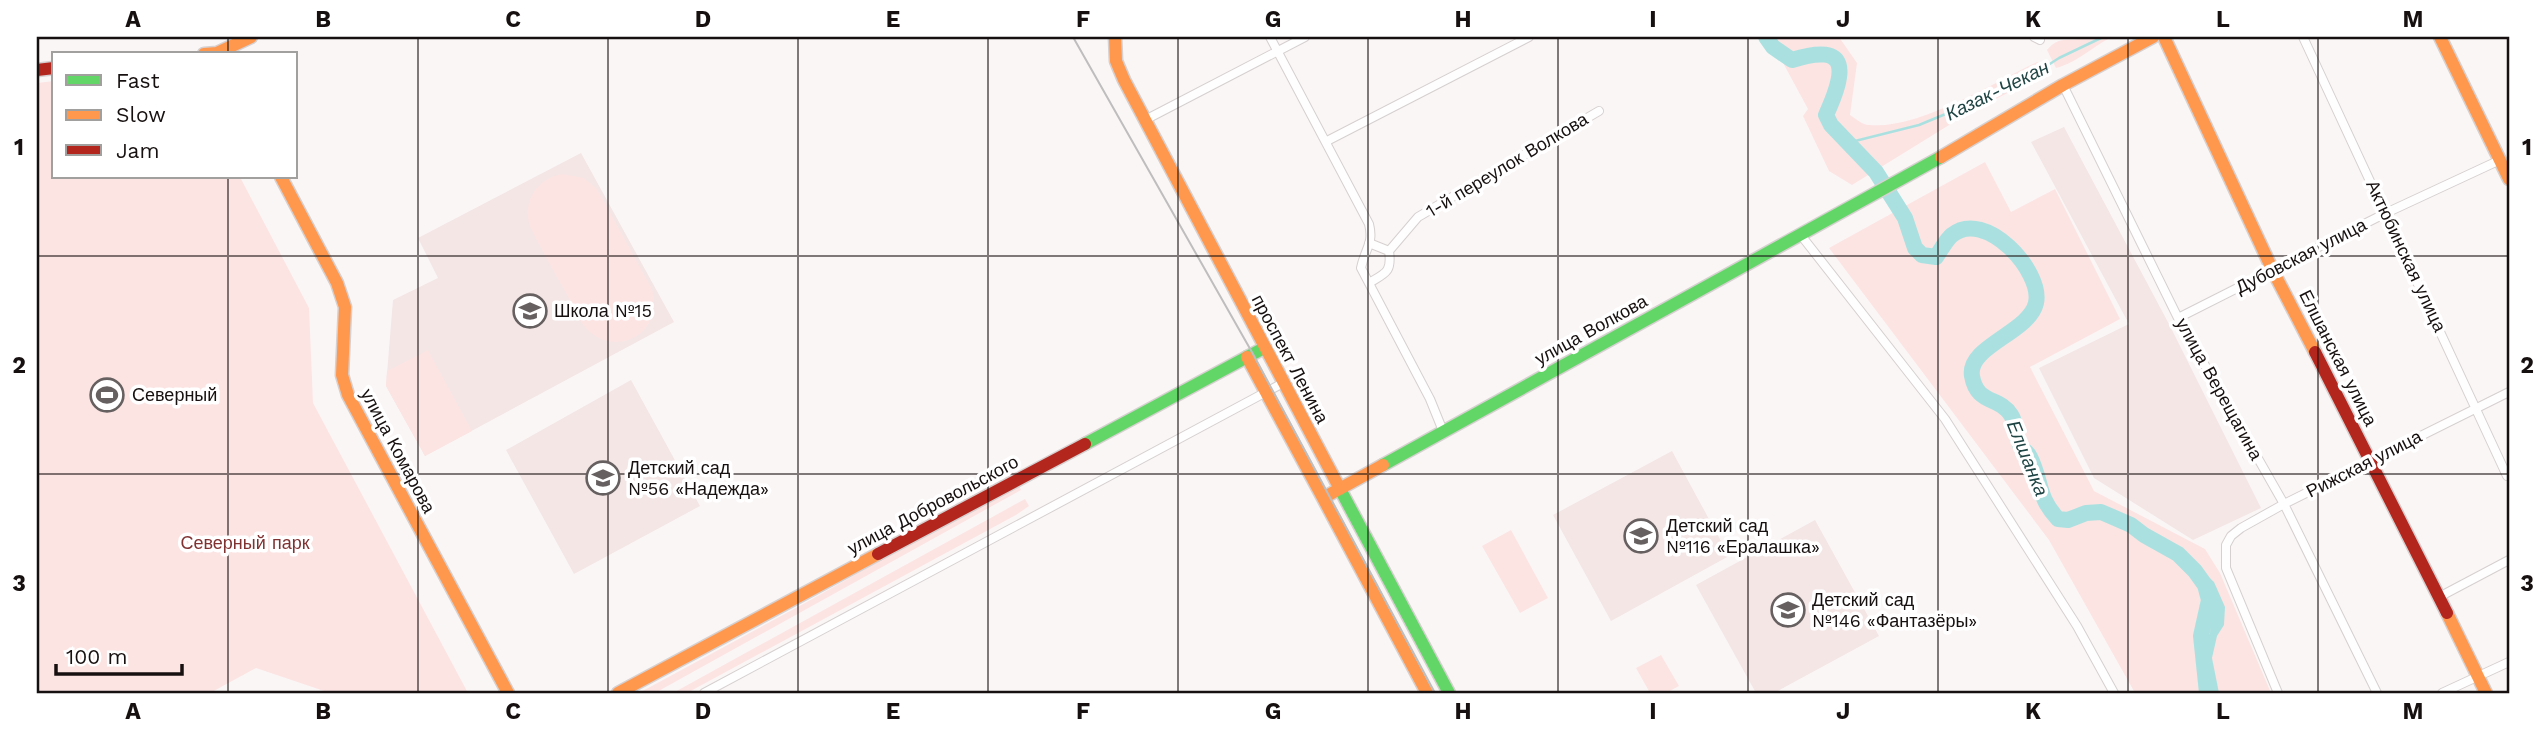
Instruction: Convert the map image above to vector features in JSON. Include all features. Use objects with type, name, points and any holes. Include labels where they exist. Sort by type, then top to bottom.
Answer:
[{"type":"main road","points":[[217,52],[251,37]]},
{"type":"main road","name":"проспект Ленина","points":[[1115,37],[1116,61],[1145,120],[1449,693]]},
{"type":"main road","name":"улица Волкова","points":[[1323,498],[1978,137],[2063,85],[2153,37]]},
{"type":"main road","name":"Елшанская улица","points":[[2164,37],[2273,271],[2371,459],[2486,693]]},
{"type":"main road","points":[[2440,37],[2506,168]]},
{"type":"main road","name":"улица Комарова","points":[[282,178],[337,283],[345,307],[342,375],[348,395],[508,693]]},
{"type":"main road","name":"улица Добровольского","points":[[618,693],[1264,348]]},
{"type":"main road","name":"проспект Ленина","points":[[1247,357],[1427,693]]},
{"type":"street","points":[[1270,37],[1369,224],[1372,237],[1363,257],[1362,268],[1430,399],[1443,431]]},
{"type":"street","points":[[1145,120],[1305,37]]},
{"type":"street","points":[[1326,141],[1529,37]]},
{"type":"street","name":"Актюбинская улица","points":[[2303,37],[2507,476]]},
{"type":"street","name":"улица Верещагина","points":[[2063,85],[2178,318],[2284,504],[2377,693]]},
{"type":"street","name":"1-й переулок Волкова","points":[[1369,283],[1387,272],[1391,265],[1389,251],[1418,217],[1599,111]]},
{"type":"street","name":"Дубовская улица","points":[[2178,318],[2386,213],[2506,168]]},
{"type":"street","points":[[1800,234],[1945,419],[2077,626],[2114,693]]},
{"type":"street","points":[[1370,243],[1389,251]]},
{"type":"street","points":[[704,693],[1283,383]]},
{"type":"street","name":"Рижская улица","points":[[2278,693],[2226,568],[2226,545],[2231,536],[2284,504],[2509,392]]},
{"type":"street","points":[[2439,597],[2509,560]]},
{"type":"street","points":[[1372,589],[1388,581]]},
{"type":"street","points":[[2442,693],[2509,662]]},
{"type":"street","points":[[1419,677],[1436,669]]},
{"type":"shaded area","points":[[2064,127],[2170,326],[2261,508],[2193,540],[2094,478],[2039,368],[2129,324],[2031,142]]},
{"type":"shaded area","name":"Школа №15","points":[[581,153],[674,322],[425,456],[386,386],[393,300],[438,278],[418,238]]},
{"type":"shaded area","name":"Детский сад №56 «Надежда»","points":[[631,380],[700,506],[574,574],[506,450]]},
{"type":"shaded area","name":"Детский сад №116 «Ералашка»","points":[[1672,451],[1729,556],[1611,621],[1553,515]]},
{"type":"shaded area","name":"Детский сад №146 «Фантазёры»","points":[[1815,520],[1879,636],[1774,693],[1756,693],[1696,585]]},
{"type":"green space","points":[[1769,37],[1839,37],[1857,63],[1850,115],[1867,125],[1888,125],[1932,113],[2037,62],[2041,63],[2046,73],[1967,114],[1852,185],[1829,171],[1803,116],[1808,109]]},
{"type":"green space","points":[[2112,37],[2056,68],[2047,50],[2061,40]]},
{"type":"green space","name":"Северный парк","points":[[52,81],[52,178],[241,178],[309,308],[313,403],[468,693],[330,693],[256,668],[210,693],[37,693],[37,83]]},
{"type":"green space","points":[[1985,162],[2011,212],[2055,189],[2120,319],[2030,367],[2094,491],[2205,549],[2220,573],[2271,693],[2135,693],[2049,540],[1829,248]]},
{"type":"green space","points":[[562,174],[584,178],[597,189],[652,289],[654,305],[650,321],[644,330],[632,339],[617,342],[603,340],[586,328],[530,227],[528,209],[533,193],[545,181]]},
{"type":"green space","points":[[428,350],[472,431],[425,456],[386,386],[387,371]]},
{"type":"green space","points":[[1018,483],[1021,490],[655,693],[639,693],[805,603]]},
{"type":"green space","points":[[1025,499],[1029,506],[1016,515],[687,693],[673,693]]},
{"type":"green space","points":[[1511,530],[1548,598],[1520,613],[1482,546]]},
{"type":"green space","points":[[1661,655],[1679,686],[1666,693],[1650,693],[1636,668]]},
{"type":"water","points":[[2199,572],[2214,582],[2225,607],[2224,625],[2217,636],[2212,658],[2219,693],[2207,693],[2201,677],[2207,669],[2202,660],[2202,646],[2210,633],[2212,599],[2200,589],[2195,576]]},
{"type":"waterway","name":"Елшанка","points":[[1766,37],[1773,47],[1792,60],[1811,55],[1834,58],[1839,65],[1839,74],[1826,115],[1831,125],[1876,172],[1905,218],[1915,248],[1922,255],[1936,257],[1952,235],[1965,229],[1980,230],[1995,236],[2021,260],[2036,290],[2036,303],[2031,314],[2022,323],[1979,356],[1973,365],[1975,385],[1983,396],[2001,405],[2011,415],[2020,445],[2030,457],[2046,503],[2058,519],[2068,520],[2086,513],[2101,512],[2131,525],[2178,554],[2195,571],[2205,585],[2209,600],[2201,636],[2207,693]]},
{"type":"waterway","name":"Казак-Чекан","points":[[1847,143],[1919,125],[1948,113],[1958,113],[1977,101],[2011,89],[2059,58],[2103,37]]},
{"type":"tram line","points":[[1073,37],[1253,354],[1435,693]]},
{"type":"traffic: fast","points":[[1383,465],[1941,157]]},
{"type":"traffic: fast","points":[[1085,444],[1264,348]]},
{"type":"traffic: fast","points":[[1340,489],[1449,693]]},
{"type":"traffic: slow","points":[[219,52],[251,37]]},
{"type":"traffic: slow","points":[[1115,37],[1116,61],[1124,80],[1340,489]]},
{"type":"traffic: slow","points":[[1941,157],[2063,85],[2153,37]]},
{"type":"traffic: slow","points":[[2164,37],[2273,271],[2315,352]]},
{"type":"traffic: slow","points":[[2440,37],[2509,179]]},
{"type":"traffic: slow","points":[[282,178],[337,283],[345,307],[342,375],[348,395],[508,693]]},
{"type":"traffic: slow","points":[[1247,357],[1323,498]]},
{"type":"traffic: slow","points":[[1383,465],[1323,498],[1427,693]]},
{"type":"traffic: slow","points":[[618,693],[878,554]]},
{"type":"traffic: slow","points":[[2447,613],[2486,693]]},
{"type":"traffic: jam","points":[[37,70],[52,68]]},
{"type":"traffic: jam","points":[[2315,352],[2447,613]]},
{"type":"traffic: jam","points":[[878,554],[1085,444]]},
{"type":"place","name":"Школа №15","points":[[530,311]]},
{"type":"place","name":"Северный","points":[[107,395]]},
{"type":"place","name":"Детский сад №56 «Надежда»","points":[[603,478]]},
{"type":"place","name":"Детский сад №116 «Ералашка»","points":[[1641,536]]},
{"type":"place","name":"Детский сад №146 «Фантазёры»","points":[[1788,610]]}]
